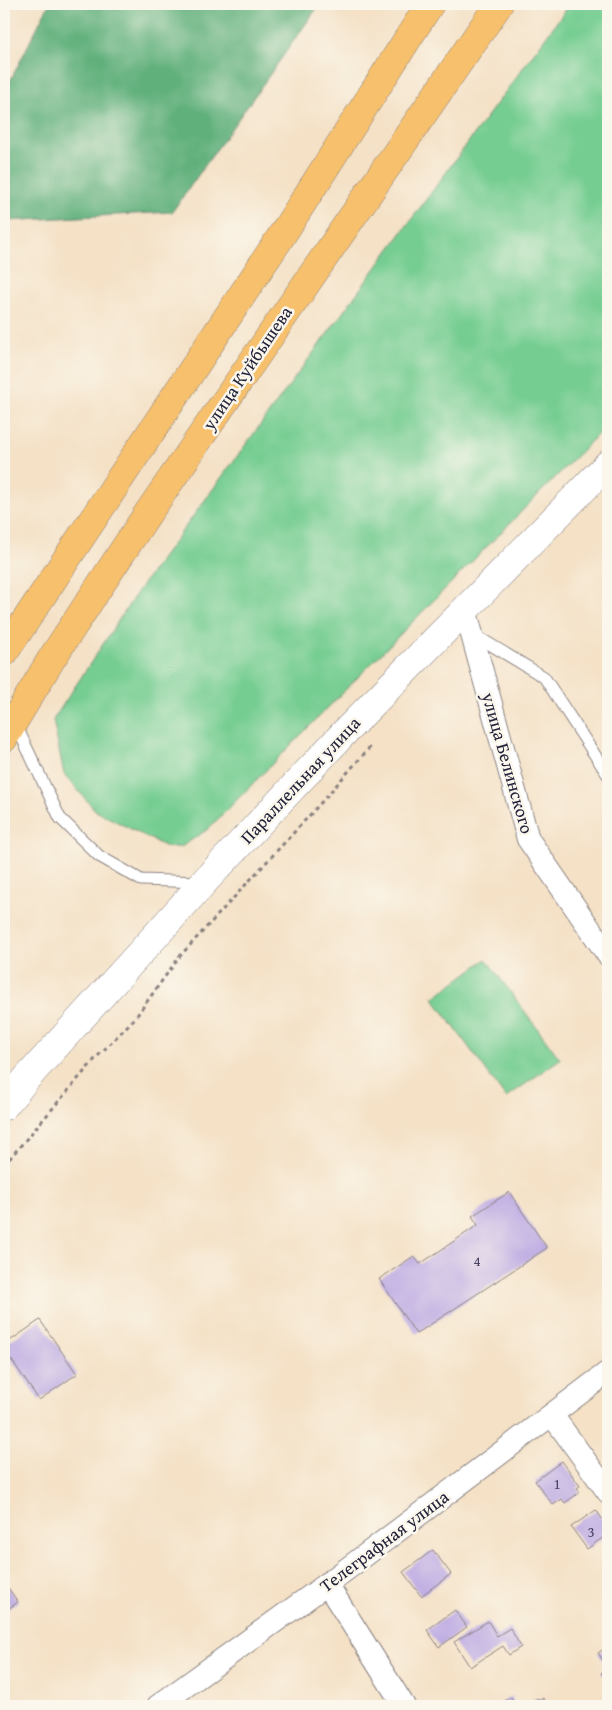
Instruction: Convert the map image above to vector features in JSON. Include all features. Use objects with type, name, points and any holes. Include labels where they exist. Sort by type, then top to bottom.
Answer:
[{"type":"highway","points":[[4,653],[280,238],[430,4]]},
{"type":"highway","name":"улица Куйбышева","points":[[9,730],[52,658],[148,513],[499,4]]},
{"type":"street","name":"Параллельная улица","points":[[4,1106],[204,882],[343,734],[468,621],[608,464]]},
{"type":"street","name":"улица Белинского","points":[[468,621],[528,839],[608,955]]},
{"type":"street","name":"Телеграфная улица","points":[[158,1706],[327,1584],[608,1372]]},
{"type":"street","points":[[552,1415],[608,1492]]},
{"type":"street","points":[[327,1584],[404,1706]]},
{"type":"lane","points":[[468,621],[544,677],[608,775]]},
{"type":"lane","points":[[9,730],[60,818],[99,856],[140,880],[204,882]]},
{"type":"path","points":[[4,1165],[96,1058],[135,1018],[180,956],[374,743]]},
{"type":"green space","points":[[49,4],[320,4],[172,212],[4,221],[4,93]]},
{"type":"green space","points":[[570,4],[608,4],[608,424],[208,829],[181,847],[166,847],[96,811],[64,774],[53,720],[138,591]]},
{"type":"green space","points":[[486,959],[560,1059],[506,1098],[433,998]]},
{"type":"building","points":[[509,1192],[547,1248],[416,1334],[379,1279],[414,1256],[420,1264],[478,1225],[472,1216]]},
{"type":"building","points":[[40,1320],[77,1374],[39,1400],[4,1349],[4,1345]]},
{"type":"building","points":[[562,1461],[580,1486],[577,1488],[580,1492],[565,1503],[562,1499],[553,1505],[535,1481]]},
{"type":"building","points":[[596,1510],[608,1527],[608,1534],[587,1549],[571,1527]]},
{"type":"building","points":[[433,1550],[451,1574],[421,1596],[403,1572]]},
{"type":"building","points":[[4,1582],[18,1602],[4,1612]]},
{"type":"building","points":[[455,1610],[467,1627],[439,1647],[427,1630]]},
{"type":"building","points":[[488,1621],[497,1636],[510,1628],[521,1647],[509,1655],[503,1646],[470,1667],[454,1642]]},
{"type":"building","points":[[608,1646],[608,1668],[598,1653]]},
{"type":"building","points":[[608,1668],[608,1682],[601,1673]]},
{"type":"building","points":[[510,1697],[514,1703],[510,1706],[499,1705]]},
{"type":"building","points":[[537,1698],[539,1701],[543,1698],[548,1706],[525,1706]]}]
